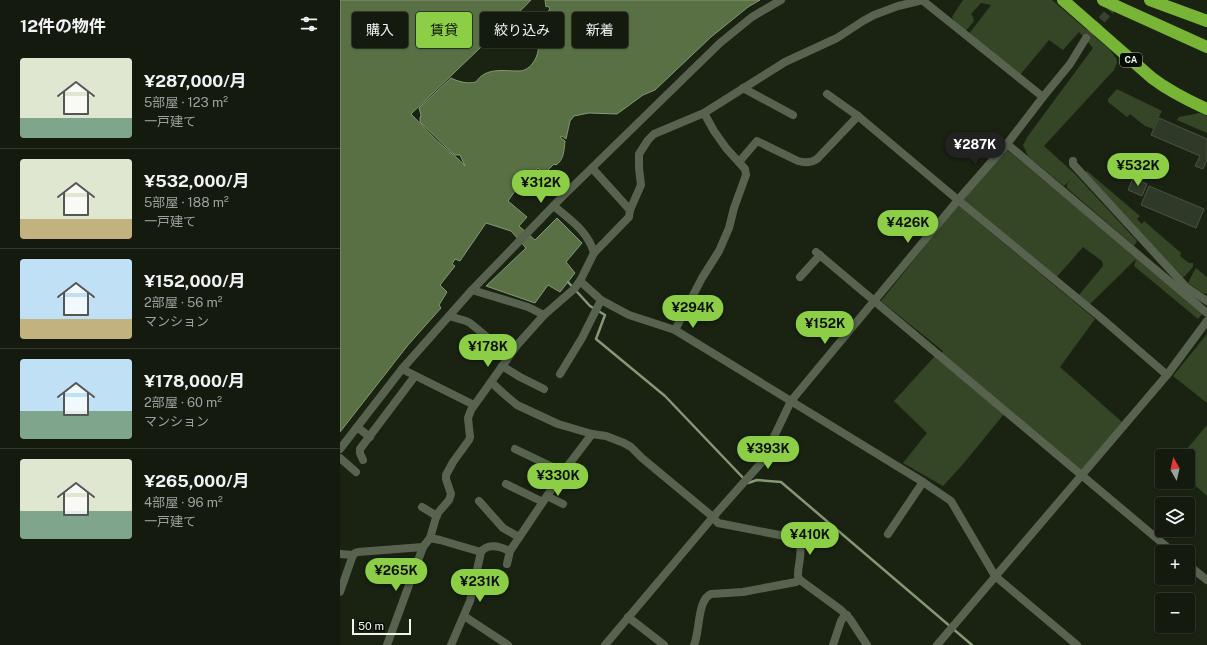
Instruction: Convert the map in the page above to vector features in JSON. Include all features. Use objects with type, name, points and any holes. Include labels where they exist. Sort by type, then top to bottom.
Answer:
[{"type":"highway","name":"CA","points":[[1063,0],[1165,88],[1180,97],[1207,109]]},
{"type":"highway","points":[[1103,0],[1207,46]]},
{"type":"highway","points":[[1150,0],[1207,20]]},
{"type":"street","points":[[340,448],[402,368],[472,290],[554,206],[720,43],[752,18],[781,0]]},
{"type":"street","points":[[388,645],[423,547],[430,538],[437,516],[449,500],[450,494],[446,475],[453,462],[470,438],[468,414],[509,355],[544,315],[574,289],[580,281],[594,253],[628,217],[641,185],[639,154],[654,134],[704,113],[785,62],[837,38],[874,15],[898,6],[923,0],[1043,97]]},
{"type":"street","points":[[604,645],[712,517],[762,462],[791,401],[958,200],[1007,144],[1070,64],[1086,38]]},
{"type":"street","points":[[743,88],[793,115]]},
{"type":"street","points":[[827,94],[858,116],[1100,317],[1167,375]]},
{"type":"street","points":[[675,330],[729,228],[734,208],[746,175],[745,169],[722,142],[704,113]]},
{"type":"street","points":[[739,162],[757,141],[802,163],[813,161],[817,159],[858,116]]},
{"type":"street","points":[[1007,144],[1207,313]]},
{"type":"street","points":[[1073,161],[1073,164],[1186,287],[1207,301]]},
{"type":"street","points":[[592,168],[630,210]]},
{"type":"street","points":[[554,206],[586,235],[594,253]]},
{"type":"street","points":[[800,277],[818,253],[1165,545]]},
{"type":"street","points":[[580,281],[601,300],[629,315],[675,330],[719,356],[924,482],[951,501],[995,576],[1077,645]]},
{"type":"street","points":[[472,290],[528,307],[544,315]]},
{"type":"street","points":[[560,374],[582,338],[601,300]]},
{"type":"street","points":[[449,316],[470,323],[509,355]]},
{"type":"street","points":[[937,645],[1167,375],[1207,320]]},
{"type":"street","points":[[502,366],[544,389]]},
{"type":"street","points":[[402,368],[474,405]]},
{"type":"street","points":[[363,460],[360,455],[360,449],[416,376]]},
{"type":"street","points":[[491,382],[517,405],[558,424],[592,434],[606,436],[631,447],[718,523],[795,538],[798,540],[800,548],[797,572],[800,580],[847,615],[867,645]]},
{"type":"street","points":[[357,427],[370,437]]},
{"type":"street","points":[[507,564],[510,551],[519,537],[563,472],[592,434]]},
{"type":"street","points":[[515,449],[563,472]]},
{"type":"street","points":[[340,458],[356,472]]},
{"type":"street","points":[[888,534],[924,482]]},
{"type":"street","points":[[506,484],[545,499],[563,504]]},
{"type":"street","points":[[479,501],[503,528],[519,537]]},
{"type":"street","points":[[422,507],[437,516]]},
{"type":"street","points":[[430,538],[481,552]]},
{"type":"street","points":[[451,645],[470,601],[481,552],[486,547],[499,546],[510,551]]},
{"type":"street","points":[[340,554],[353,555],[358,552],[423,547]]},
{"type":"street","points":[[340,592],[353,555]]},
{"type":"street","points":[[1195,571],[1207,580]]},
{"type":"street","points":[[694,645],[702,606],[708,595],[750,590],[800,580]]},
{"type":"street","points":[[833,645],[841,621],[847,615]]},
{"type":"street","points":[[464,616],[508,645]]},
{"type":"street","points":[[628,618],[664,645]]},
{"type":"shaded area","points":[[340,0],[531,0],[519,12],[480,12],[480,48],[411,114],[435,139],[465,166],[460,155],[455,155],[420,122],[421,115],[419,108],[451,78],[457,81],[473,83],[480,77],[490,72],[525,70],[535,59],[538,48],[564,48],[564,12],[547,12],[550,9],[548,6],[546,7],[545,0],[760,0],[748,7],[711,37],[655,90],[643,95],[617,114],[589,113],[574,116],[570,121],[566,139],[562,136],[560,137],[565,141],[563,154],[559,163],[556,165],[554,164],[546,172],[542,173],[538,168],[515,191],[508,201],[527,217],[519,226],[535,240],[557,218],[582,243],[566,262],[575,273],[560,292],[548,285],[535,303],[486,286],[526,248],[511,231],[486,223],[460,261],[455,259],[452,264],[455,266],[440,285],[447,292],[439,305],[441,308],[408,345],[340,432]]},
{"type":"shaded area","points":[[963,0],[1052,0],[1110,50],[1116,58],[1117,63],[1114,70],[1044,146],[1075,174],[1137,241],[1134,246],[1067,188],[1067,184],[1071,179],[1064,186],[1028,156],[1023,145],[1028,136],[1093,48],[1079,32],[1063,50],[1049,40],[1020,75],[968,35],[991,5],[981,3],[971,14],[974,21],[965,32],[955,24],[952,17]]},
{"type":"shaded area","points":[[1117,89],[1162,111],[1153,129],[1145,126],[1130,114],[1127,117],[1108,102],[1108,99]]},
{"type":"shaded area","points":[[1200,113],[1207,116],[1207,133],[1177,120],[1179,117]]},
{"type":"shaded area","points":[[1006,149],[1203,313],[1198,319],[1134,266],[1136,259],[1089,305],[1079,295],[1103,266],[1102,261],[1083,247],[1056,278],[962,200]]},
{"type":"shaded area","points":[[1087,171],[1140,216],[1137,219],[1142,224],[1144,221],[1181,253],[1180,256],[1189,263],[1193,263],[1193,267],[1183,278],[1164,260],[1084,172]]},
{"type":"shaded area","points":[[958,205],[1095,319],[1060,367],[1122,422],[1081,470],[941,355],[943,351],[881,301]]},
{"type":"shaded area","points":[[1196,268],[1207,277],[1207,294],[1188,283]]},
{"type":"shaded area","points":[[1207,334],[1207,403],[1173,376]]},
{"type":"shaded area","points":[[935,356],[1004,414],[943,486],[903,463],[927,433],[894,401]]},
{"type":"shaded area","points":[[1207,425],[1207,496],[1195,485],[1195,449],[1187,449]]},
{"type":"building","points":[[1159,118],[1207,139],[1207,160],[1203,169],[1195,166],[1200,156],[1151,135]]},
{"type":"building","points":[[1133,178],[1147,184],[1142,196],[1128,190]]},
{"type":"building","points":[[1149,186],[1204,209],[1196,228],[1141,205]]},
{"type":"waterway","points":[[568,282],[590,306],[605,315],[596,339],[665,396],[748,483],[757,480],[781,482],[972,645]]},
{"type":"tunnel","points":[[1086,38],[1119,0]]}]
